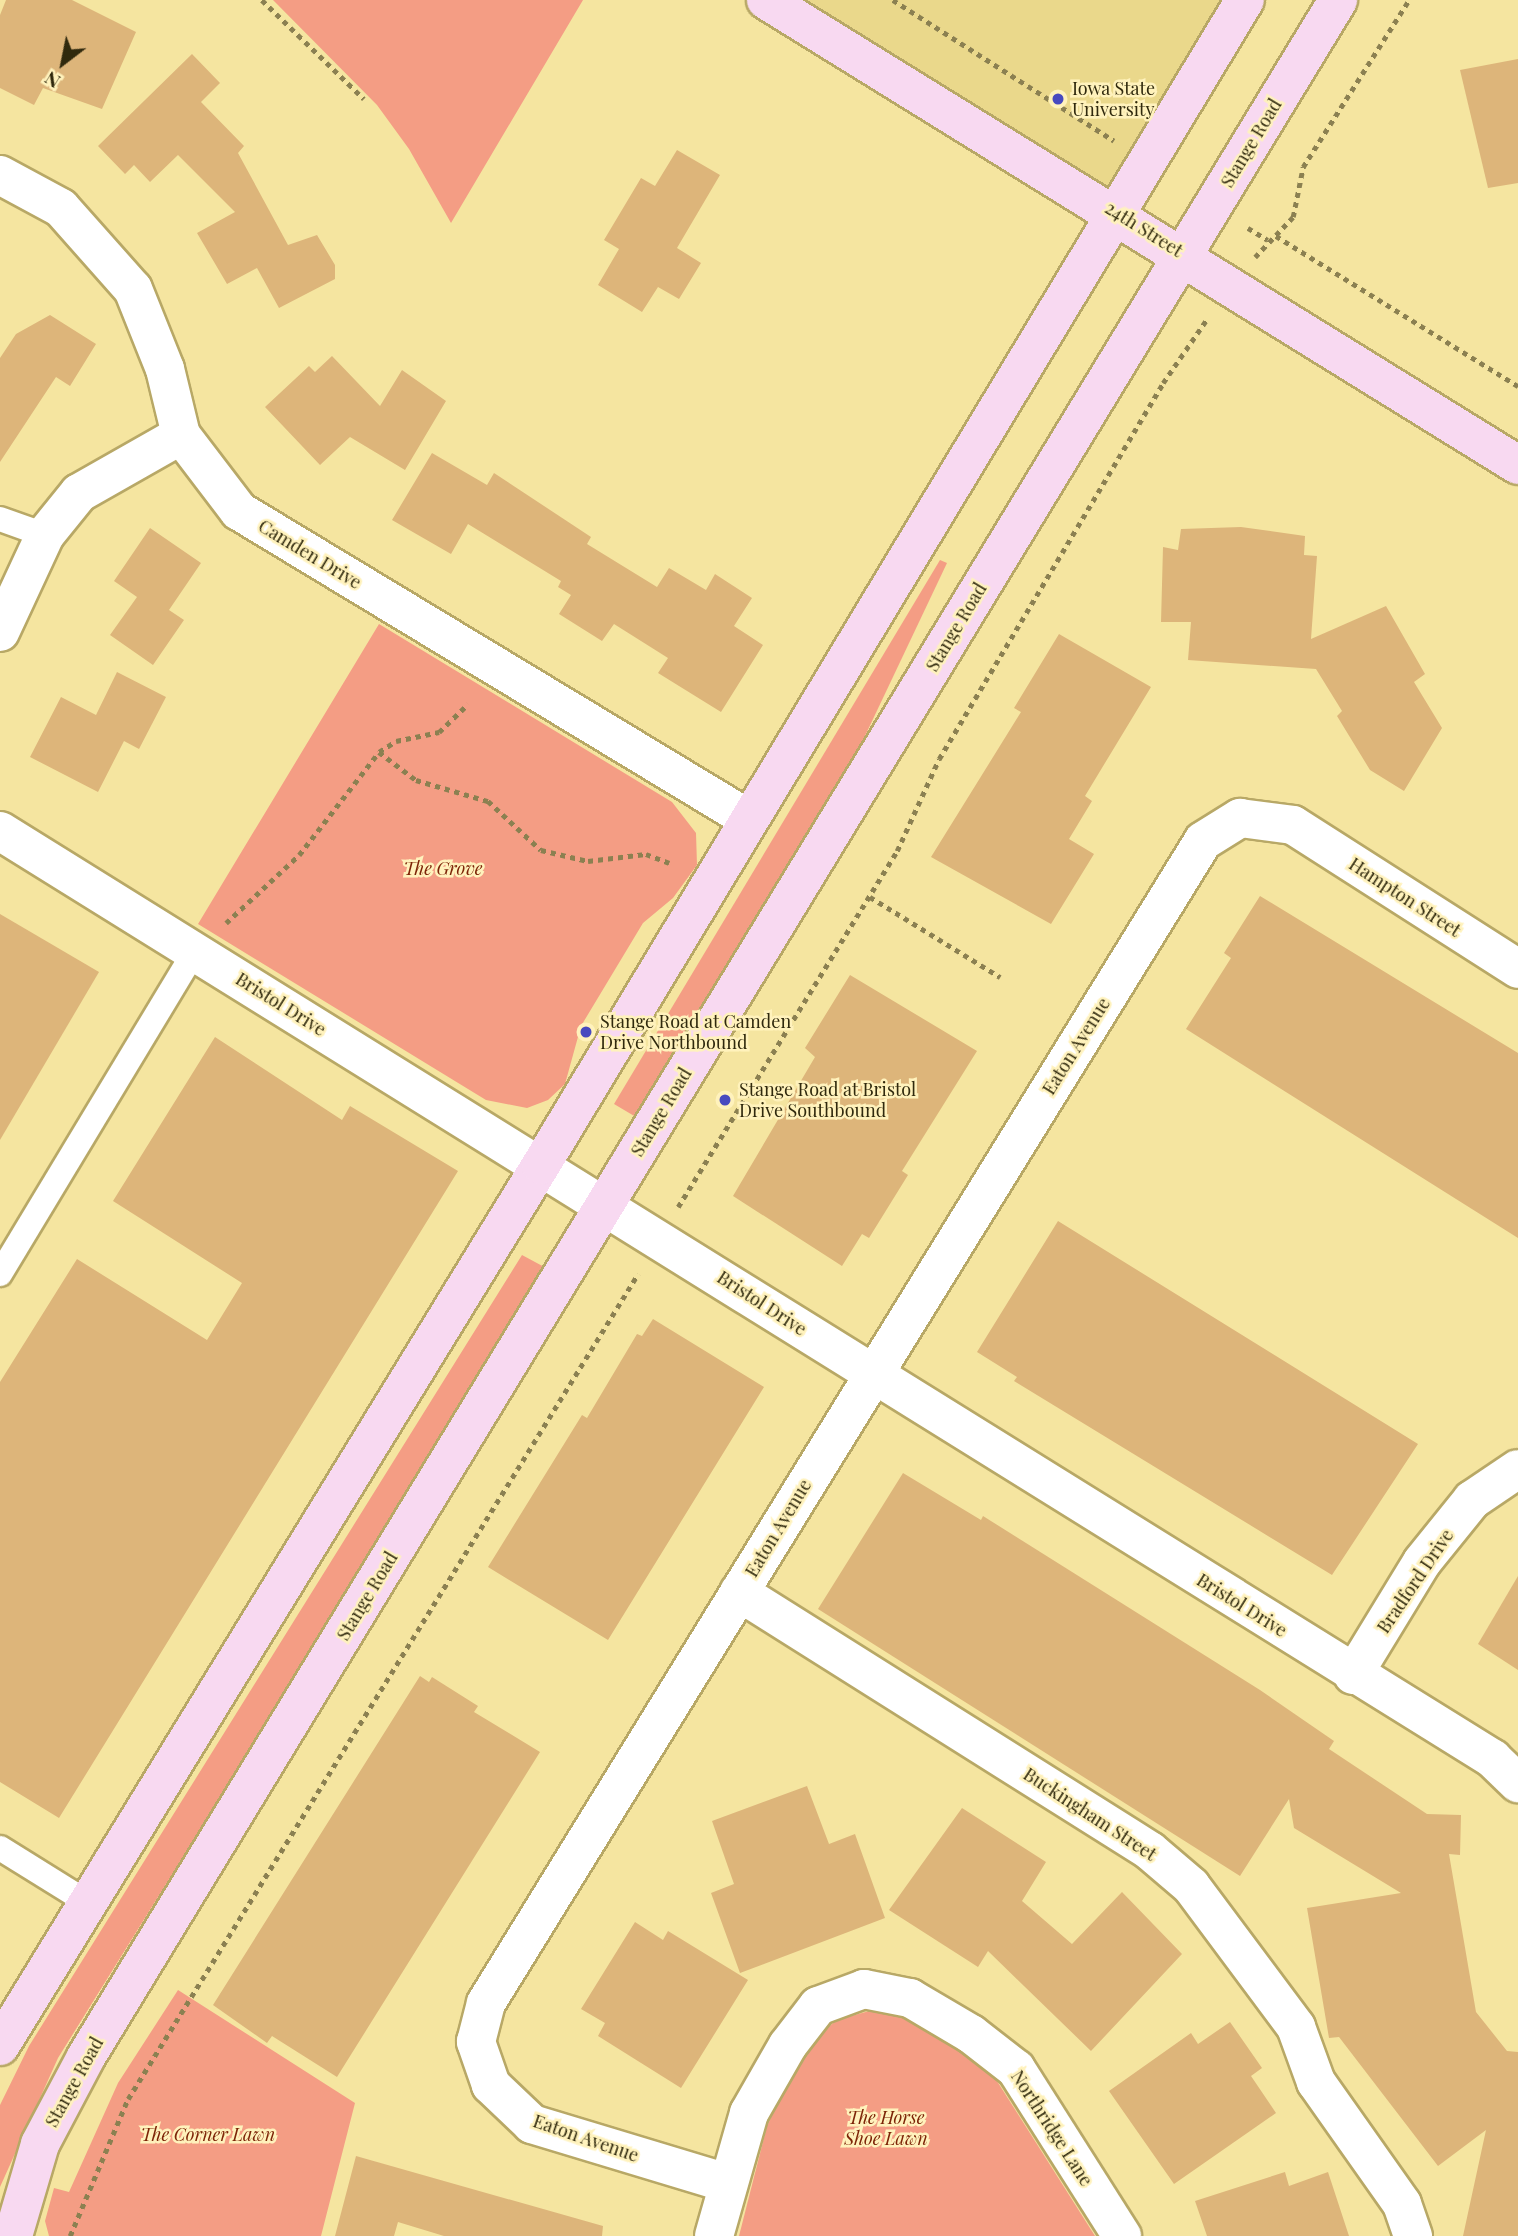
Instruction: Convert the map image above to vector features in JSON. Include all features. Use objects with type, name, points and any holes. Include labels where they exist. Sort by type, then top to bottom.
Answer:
[{"type":"main road","name":"24th Street","points":[[766,0],[1117,212],[1518,465]]},
{"type":"main road","points":[[0,2046],[85,1901],[541,1165],[747,818],[1245,0]]},
{"type":"main road","name":"Stange Road","points":[[13,2236],[40,2144],[86,2057],[1338,0]]},
{"type":"street","name":"Camden Drive","points":[[0,175],[61,208],[133,289],[165,369],[181,435],[239,511],[747,818]]},
{"type":"street","points":[[0,632],[45,535],[79,493],[181,435]]},
{"type":"street","name":"Eaton Avenue","points":[[727,2183],[532,2124],[491,2085],[475,2042],[486,2003],[1203,841],[1240,818],[1293,825]]},
{"type":"street","name":"Hampton Street","points":[[1293,825],[1518,969]]},
{"type":"street","name":"Bristol Drive","points":[[0,831],[606,1203],[872,1374],[1353,1675],[1493,1759],[1518,1783]]},
{"type":"street","name":"Bradford Drive","points":[[1353,1675],[1422,1563],[1472,1500],[1518,1469]]},
{"type":"street","name":"Buckingham Street","points":[[739,1592],[1150,1850],[1191,1886],[1296,2027],[1316,2082],[1402,2204],[1413,2236]]},
{"type":"street","name":"Northridge Lane","points":[[714,2236],[749,2113],[788,2045],[818,2006],[864,1989],[910,1998],[971,2034],[1016,2069],[1122,2236]]},
{"type":"lane","points":[[0,519],[45,535]]},
{"type":"lane","points":[[0,1274],[200,954]]},
{"type":"lane","points":[[0,1848],[85,1901]]},
{"type":"path","points":[[262,0],[365,99]]},
{"type":"path","points":[[893,0],[1073,115]]},
{"type":"path","points":[[1268,240],[1276,236],[1293,217],[1303,167],[1322,132],[1409,0]]},
{"type":"path","points":[[1276,236],[1518,386]]},
{"type":"path","points":[[676,1209],[870,897],[939,760],[1185,348]]},
{"type":"path","points":[[200,954],[230,916],[299,855],[379,752],[396,741],[439,732],[467,704]]},
{"type":"path","points":[[379,752],[416,780],[488,801],[541,850],[588,861],[646,853],[669,863]]},
{"type":"path","points":[[870,897],[1000,977]]},
{"type":"path","points":[[70,2236],[128,2099],[642,1265]]},
{"type":"shaded area","name":"Iowa State University","points":[[766,0],[1245,0],[1117,212]]},
{"type":"green space","points":[[273,0],[583,0],[451,223],[409,149],[377,105]]},
{"type":"green space","points":[[940,560],[947,563],[846,776],[641,1120],[614,1104]]},
{"type":"green space","name":"The Grove","points":[[379,624],[672,802],[696,833],[697,865],[673,898],[643,923],[581,1026],[565,1084],[548,1100],[527,1108],[486,1100],[198,924]]},
{"type":"green space","points":[[522,1255],[548,1269],[58,2058],[0,2187],[0,2105],[29,2046]]},
{"type":"green space","name":"The Corner Lawn","points":[[178,1990],[355,2103],[321,2236],[49,2236],[45,2221],[54,2188],[69,2192],[118,2083]]},
{"type":"green space","name":"The Horse Shoe Lawn","points":[[880,2008],[929,2027],[990,2070],[1095,2236],[739,2236],[767,2126],[787,2083],[818,2035],[837,2020]]},
{"type":"building","points":[[6,0],[72,0],[136,32],[102,109],[43,88],[34,105],[0,88],[0,15]]},
{"type":"building","points":[[192,54],[220,83],[201,102],[244,146],[238,153],[288,245],[317,235],[335,265],[335,279],[279,308],[257,268],[227,284],[197,233],[235,212],[178,155],[150,182],[134,165],[125,174],[98,146]]},
{"type":"building","points":[[1518,59],[1518,183],[1488,188],[1460,70]]},
{"type":"building","points":[[677,150],[720,175],[677,248],[701,263],[679,299],[658,287],[642,312],[598,285],[619,249],[604,240],[641,178],[655,186]]},
{"type":"building","points":[[50,315],[96,344],[70,386],[56,377],[0,462],[0,358],[16,334]]},
{"type":"building","points":[[332,356],[380,406],[402,370],[446,401],[405,470],[350,437],[320,465],[265,407],[309,366],[315,372]]},
{"type":"building","points":[[432,453],[487,485],[494,473],[591,537],[587,544],[657,587],[669,568],[706,590],[715,574],[752,598],[734,626],[763,645],[721,712],[658,673],[668,658],[614,624],[602,641],[559,614],[571,595],[558,587],[561,581],[468,524],[451,554],[392,520]]},
{"type":"building","points":[[1241,527],[1305,536],[1304,555],[1317,556],[1311,639],[1386,606],[1425,674],[1414,682],[1442,728],[1404,791],[1370,770],[1337,716],[1342,711],[1316,669],[1188,660],[1191,622],[1161,622],[1163,547],[1178,550],[1181,529]]},
{"type":"building","points":[[150,528],[201,563],[169,610],[184,620],[153,665],[110,635],[137,597],[114,581]]},
{"type":"building","points":[[1059,634],[1151,687],[1085,796],[1092,801],[1069,839],[1094,854],[1051,924],[931,857],[1021,712],[1014,708]]},
{"type":"building","points":[[117,672],[166,697],[139,749],[124,741],[98,792],[30,757],[61,697],[96,715]]},
{"type":"building","points":[[1260,896],[1518,1053],[1518,1238],[1186,1029],[1231,958],[1224,953]]},
{"type":"building","points":[[0,914],[99,972],[0,1140]]},
{"type":"building","points":[[850,975],[977,1051],[902,1171],[908,1175],[869,1238],[862,1234],[842,1266],[733,1196],[815,1057],[805,1048]]},
{"type":"building","points":[[215,1037],[342,1120],[350,1106],[458,1171],[59,1818],[0,1782],[0,1382],[77,1259],[207,1340],[242,1283],[113,1201]]},
{"type":"building","points":[[1058,1221],[1418,1444],[1332,1575],[1014,1381],[1017,1377],[977,1352]]},
{"type":"building","points":[[653,1319],[764,1387],[608,1640],[488,1567],[582,1415],[587,1418],[637,1334],[642,1336]]},
{"type":"building","points":[[903,1473],[981,1520],[983,1516],[1260,1690],[1334,1741],[1329,1749],[1427,1814],[1461,1815],[1460,1855],[1449,1854],[1476,2012],[1507,2051],[1518,2052],[1518,2236],[1463,2236],[1486,2130],[1438,2166],[1339,2037],[1329,2038],[1307,1908],[1401,1893],[1294,1828],[1289,1799],[1240,1876],[818,1609]]},
{"type":"building","points":[[1518,1576],[1518,1670],[1478,1644]]},
{"type":"building","points":[[420,1676],[429,1682],[432,1677],[478,1706],[474,1712],[540,1752],[337,2077],[272,2036],[267,2043],[213,2005]]},
{"type":"building","points":[[807,1786],[829,1844],[855,1834],[885,1918],[740,1973],[711,1893],[734,1884],[712,1821]]},
{"type":"building","points":[[962,1808],[1046,1862],[1022,1901],[1072,1944],[1122,1892],[1182,1954],[1091,2051],[988,1951],[978,1967],[889,1910]]},
{"type":"building","points":[[635,1922],[663,1940],[668,1931],[748,1980],[681,2088],[598,2036],[605,2023],[581,2009]]},
{"type":"building","points":[[1230,2022],[1262,2068],[1251,2076],[1276,2113],[1174,2184],[1109,2091],[1191,2033],[1198,2044]]},
{"type":"building","points":[[356,2156],[603,2226],[602,2236],[444,2236],[398,2222],[394,2236],[335,2236]]},
{"type":"building","points":[[1285,2172],[1289,2186],[1328,2172],[1349,2236],[1207,2236],[1195,2201]]},
{"type":"place","name":"Iowa State University","points":[[1058,99]]},
{"type":"place","name":"Stange Road at Camden Drive Northbound","points":[[586,1032]]},
{"type":"place","name":"Stange Road at Bristol Drive Southbound","points":[[725,1100]]}]
